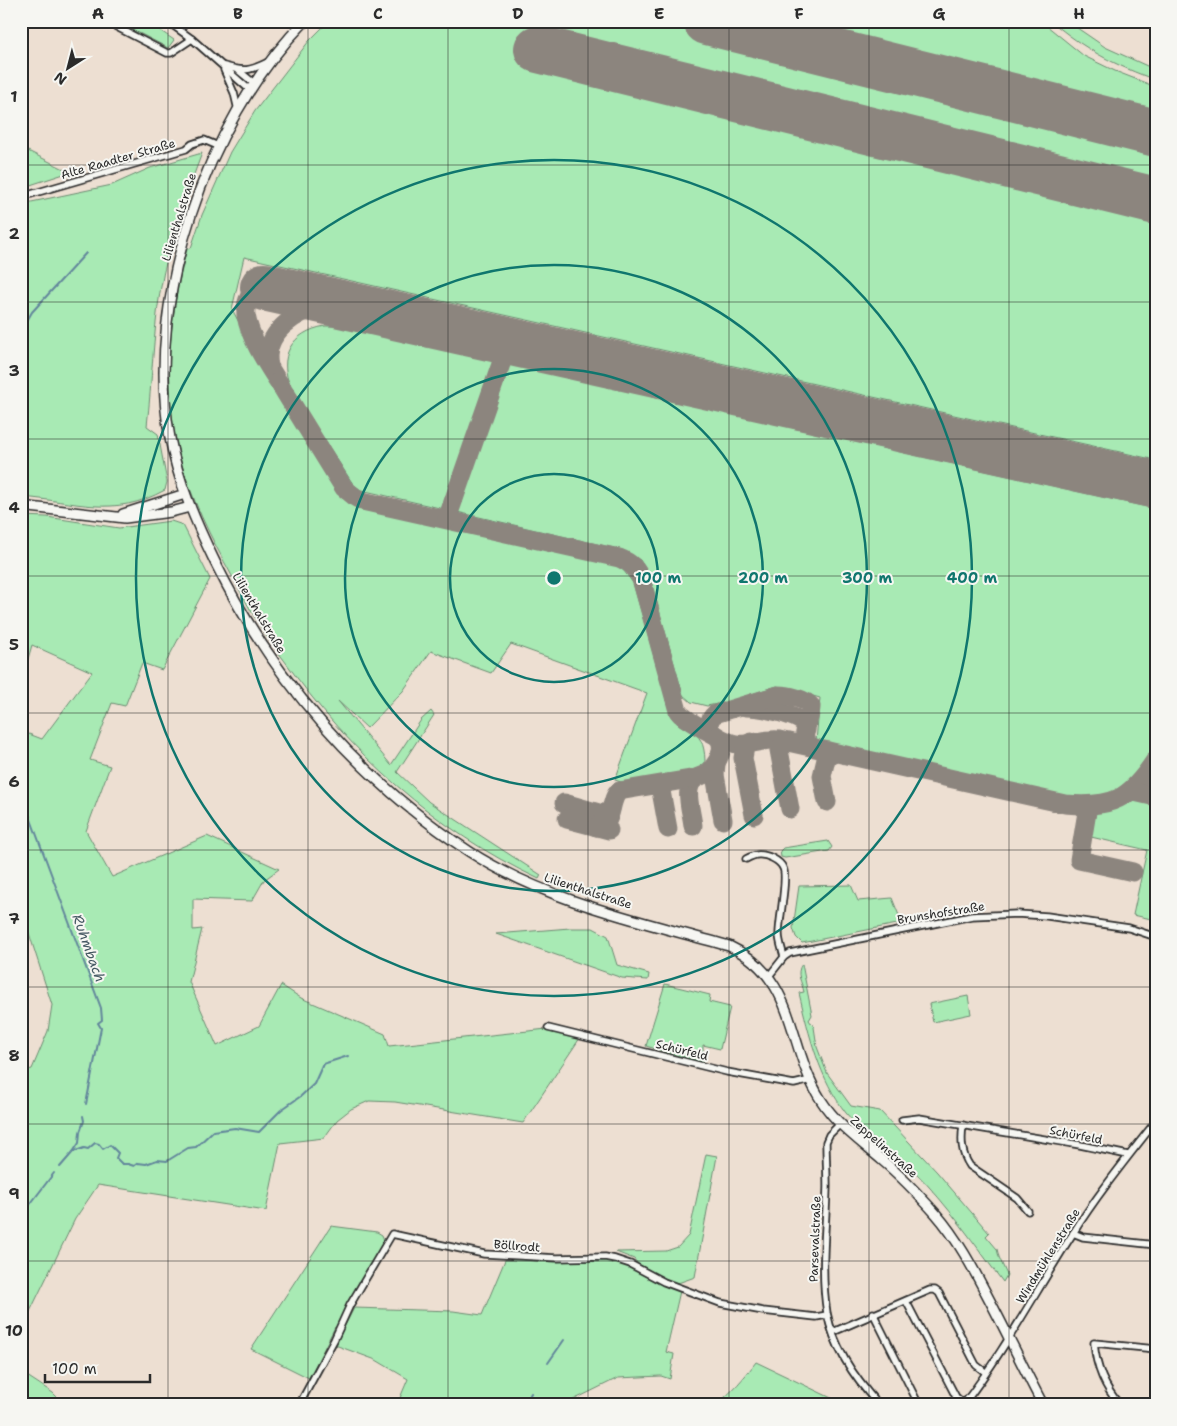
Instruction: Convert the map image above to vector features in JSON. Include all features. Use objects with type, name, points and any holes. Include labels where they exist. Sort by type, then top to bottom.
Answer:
[{"type":"main road","name":"Lilienthalstraße","points":[[305,21],[272,60],[238,110],[218,146],[206,171],[186,230],[176,268],[167,318],[164,360],[166,411],[170,438],[185,494],[209,550],[238,606],[265,651],[286,681],[335,739],[398,799],[434,827],[471,852],[527,883],[558,896],[729,946],[755,961],[769,976]]},
{"type":"main road","points":[[111,516],[130,512],[185,494]]},
{"type":"main road","points":[[21,506],[125,518],[190,507]]},
{"type":"main road","name":"Zeppelinstraße","points":[[769,976],[787,1011],[811,1080],[821,1100],[840,1124],[854,1138],[903,1178],[937,1216],[966,1258],[1043,1405]]},
{"type":"street","points":[[105,21],[167,53],[171,53],[192,39]]},
{"type":"street","points":[[167,21],[253,88]]},
{"type":"street","points":[[222,65],[239,71],[250,70],[272,60]]},
{"type":"street","points":[[222,65],[234,93],[238,110]]},
{"type":"street","points":[[239,71],[253,88]]},
{"type":"street","name":"Alte Raadter Straße","points":[[21,197],[186,149],[192,144],[204,140],[218,146]]},
{"type":"street","points":[[746,859],[755,854],[766,855],[777,860],[784,869],[785,881],[780,912],[779,936],[784,957],[769,976]]},
{"type":"street","name":"Brunshofstraße","points":[[784,957],[807,949],[972,916],[1017,914],[1047,916],[1128,928],[1156,937]]},
{"type":"street","points":[[1156,1025],[1156,1033]]},
{"type":"street","name":"Schürfeld","points":[[548,1028],[727,1072],[794,1084],[811,1080]]},
{"type":"street","name":"Schürfeld","points":[[902,1120],[919,1118],[963,1125],[1128,1156]]},
{"type":"street","name":"Windmühlenstraße","points":[[963,1404],[979,1385],[985,1372],[1009,1338],[1073,1233],[1156,1120]]},
{"type":"street","name":"Parsevalstraße","points":[[840,1124],[829,1135],[826,1142],[827,1186],[823,1260],[828,1315],[832,1332],[853,1373],[879,1405]]},
{"type":"street","points":[[963,1125],[962,1150],[970,1166],[1017,1198],[1028,1211]]},
{"type":"street","points":[[1073,1233],[1083,1237],[1156,1245]]},
{"type":"street","name":"Böllrodt","points":[[299,1405],[334,1340],[350,1305],[392,1234],[484,1254],[547,1258],[615,1259],[630,1264],[678,1288],[720,1302],[763,1311],[816,1317],[828,1315]]},
{"type":"street","points":[[832,1332],[873,1313],[930,1290],[935,1290],[939,1293],[976,1365],[985,1372]]},
{"type":"street","points":[[906,1301],[956,1397],[963,1404]]},
{"type":"street","points":[[873,1313],[917,1404]]},
{"type":"street","points":[[1120,1405],[1106,1386],[1099,1371],[1094,1343],[1156,1349]]},
{"type":"green space","points":[[111,21],[146,21],[174,40],[168,48]]},
{"type":"green space","points":[[329,21],[1041,21],[1084,56],[1115,71],[1156,87],[1156,460],[244,257],[232,309],[273,389],[339,494],[353,506],[614,564],[624,571],[633,583],[671,716],[681,726],[697,735],[701,741],[705,761],[698,770],[624,783],[615,780],[647,693],[511,644],[491,673],[431,651],[403,691],[367,728],[338,701],[391,765],[421,720],[431,711],[434,715],[397,772],[429,802],[541,875],[539,879],[501,860],[430,813],[397,786],[366,757],[309,694],[265,633],[216,547],[189,486],[179,454],[171,403],[170,351],[176,299],[187,249],[191,248],[202,215],[230,152],[255,111],[309,41]]},
{"type":"green space","points":[[1051,21],[1067,21],[1105,47],[1156,70],[1156,80],[1127,69],[1101,56]]},
{"type":"green space","points":[[22,148],[70,172],[21,188]]},
{"type":"green space","points":[[202,153],[172,239],[163,274],[156,325],[147,426],[158,434],[167,482],[165,490],[146,499],[111,506],[94,506],[21,497],[21,278],[24,276],[21,275],[22,204],[112,185],[150,168]]},
{"type":"green space","points":[[325,326],[337,326],[1156,509],[1156,744],[1137,771],[1113,793],[1096,798],[1067,797],[816,741],[820,698],[777,686],[727,702],[707,706],[691,702],[683,695],[649,575],[640,560],[623,550],[361,490],[353,484],[291,388],[287,377],[287,356],[290,348],[303,334]]},
{"type":"green space","points":[[21,516],[47,517],[119,528],[171,521],[183,525],[210,579],[162,670],[142,663],[125,706],[112,703],[90,760],[110,766],[86,831],[112,877],[207,836],[279,869],[264,880],[252,901],[193,899],[193,930],[202,929],[189,982],[217,1046],[259,1026],[281,985],[301,998],[385,1034],[389,1046],[547,1029],[580,1038],[523,1123],[395,1102],[369,1101],[351,1109],[337,1120],[324,1138],[280,1143],[266,1211],[98,1185],[75,1219],[21,1330],[21,1072],[32,1069],[48,1031],[52,1005],[27,927],[21,898],[21,731],[42,739],[92,672],[32,645],[21,683]]},
{"type":"green space","points":[[1137,799],[1156,804],[1156,920],[1133,915],[1147,850],[1091,837],[1095,815],[1100,810]]},
{"type":"green space","points":[[828,841],[832,847],[829,851],[781,857],[780,851],[783,848]]},
{"type":"green space","points":[[851,885],[858,901],[892,898],[902,923],[802,943],[796,937],[793,928],[799,886]]},
{"type":"green space","points":[[593,928],[608,936],[617,965],[649,974],[648,980],[622,978],[496,934]]},
{"type":"green space","points":[[802,964],[812,1015],[809,1020],[814,1027],[817,1047],[827,1073],[851,1106],[880,1111],[937,1172],[989,1233],[986,1236],[997,1249],[1007,1275],[1003,1282],[939,1198],[915,1172],[861,1129],[837,1100],[816,1056],[807,1025],[799,993],[804,992],[799,975]]},
{"type":"green space","points":[[665,984],[710,995],[709,1002],[730,1007],[720,1049],[703,1045],[703,1063],[646,1046]]},
{"type":"green space","points":[[968,996],[971,1014],[933,1022],[929,1004]]},
{"type":"green space","points":[[706,1154],[717,1156],[695,1277],[675,1284],[638,1264],[634,1259],[616,1252],[666,1251],[678,1247],[689,1235]]},
{"type":"green space","points":[[331,1226],[377,1232],[382,1235],[384,1240],[343,1314],[338,1327],[335,1327],[309,1378],[251,1349]]},
{"type":"green space","points":[[505,1260],[607,1260],[617,1262],[680,1291],[666,1352],[674,1354],[670,1379],[661,1376],[618,1378],[563,1405],[397,1405],[408,1379],[376,1360],[335,1345],[354,1308],[453,1311],[482,1315]]},
{"type":"green space","points":[[756,1362],[846,1405],[716,1405],[738,1385]]},
{"type":"green space","points":[[21,1372],[53,1393],[65,1405],[21,1405]]},
{"type":"waterway","points":[[21,331],[32,312],[86,253]]},
{"type":"waterway","name":"Ruhmbach","points":[[21,806],[30,817],[101,1008],[102,1020],[98,1023],[101,1028],[86,1104]]},
{"type":"waterway","points":[[73,1152],[84,1148],[88,1149],[95,1143],[99,1144],[103,1149],[110,1145],[118,1153],[116,1158],[122,1164],[134,1166],[138,1163],[146,1164],[157,1160],[167,1161],[188,1148],[196,1147],[213,1131],[235,1128],[259,1132],[281,1110],[314,1084],[323,1064],[348,1056]]},
{"type":"waterway","name":"Ruhmbach","points":[[60,1167],[79,1143],[84,1121],[83,1116]]},
{"type":"waterway","name":"Ruhmbach","points":[[21,1214],[54,1173]]},
{"type":"waterway","points":[[548,1363],[564,1340]]},
{"type":"waterway","points":[[525,1405],[531,1393]]},
{"type":"taxiway","points":[[264,287],[255,290],[249,296],[246,306],[248,325],[268,366],[344,488],[362,501],[619,558],[630,564],[636,570],[642,582],[678,711],[681,715],[705,730],[736,744],[779,740],[1065,804],[1096,804],[1118,798],[1137,784],[1156,759]]},
{"type":"taxiway","points":[[269,366],[268,354],[271,344],[276,334],[292,319],[313,309],[324,307],[367,310]]},
{"type":"taxiway","points":[[447,519],[509,341]]},
{"type":"taxiway","points":[[714,734],[709,724],[715,714],[778,695],[787,696],[801,699],[811,706],[805,739],[813,747]]},
{"type":"taxiway","points":[[746,707],[760,708],[794,717],[805,724],[806,730]]},
{"type":"taxiway","points":[[596,827],[602,826],[609,818],[613,801],[619,791],[696,778],[708,773],[720,755],[722,745],[717,736]]},
{"type":"taxiway","points":[[751,742],[745,747],[743,758],[754,815]]},
{"type":"taxiway","points":[[790,742],[784,743],[779,750],[790,809]]},
{"type":"taxiway","points":[[827,802],[822,776],[828,751]]},
{"type":"taxiway","points":[[716,764],[715,775],[723,820]]},
{"type":"taxiway","points":[[693,826],[689,787],[696,778]]},
{"type":"taxiway","points":[[667,783],[661,791],[668,829]]},
{"type":"taxiway","points":[[1125,795],[1134,792],[1156,797]]},
{"type":"taxiway","points":[[564,803],[602,814],[606,814],[611,808]]},
{"type":"taxiway","points":[[1088,806],[1079,860],[1133,872]]},
{"type":"taxiway","points":[[567,819],[609,830]]},
{"type":"runway","points":[[707,21],[1156,133]]},
{"type":"runway","points":[[538,49],[1156,201]]},
{"type":"runway","points":[[264,287],[1156,485]]}]
